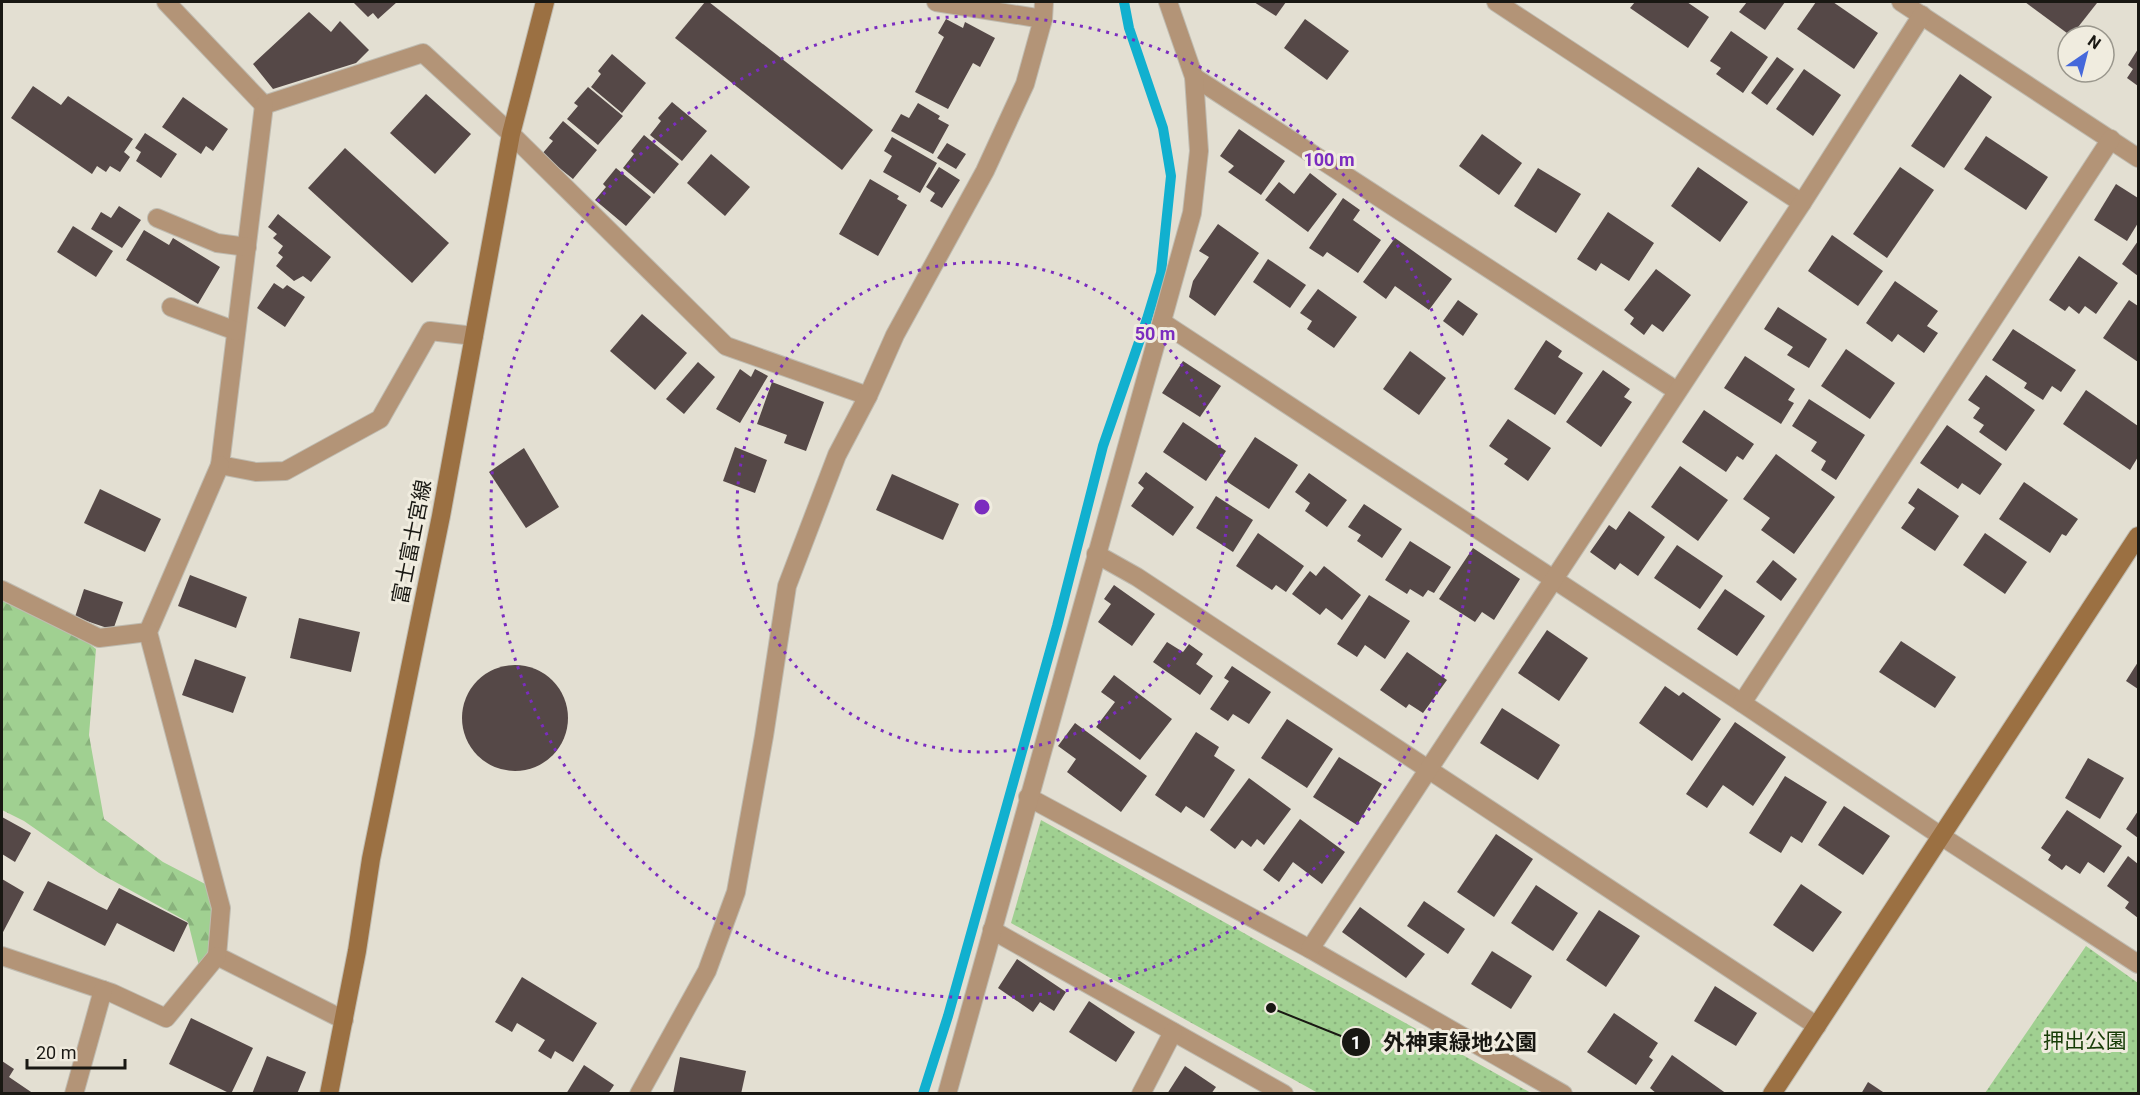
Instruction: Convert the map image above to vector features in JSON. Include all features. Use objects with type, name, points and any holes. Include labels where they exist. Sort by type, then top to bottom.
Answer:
[{"type":"main road","name":"富士富士宮線","points":[[330,1094],[357,951],[371,859],[441,516],[511,134],[545,2]]},
{"type":"main road","points":[[1772,1094],[2139,536]]},
{"type":"street","points":[[166,2],[264,105]]},
{"type":"street","points":[[639,1094],[706,971],[736,892],[764,736],[787,586],[837,456],[868,396],[894,336],[985,171],[1025,84],[1044,10],[936,2]]},
{"type":"street","points":[[947,1094],[1162,322],[1193,202],[1199,151],[1194,77],[1168,2]]},
{"type":"street","points":[[1496,2],[1802,203]]},
{"type":"street","points":[[1901,2],[2139,158]]},
{"type":"street","points":[[1310,949],[1802,203],[1922,15]]},
{"type":"street","points":[[264,105],[423,53],[511,134],[726,346],[868,396]]},
{"type":"street","points":[[1194,77],[1677,391]]},
{"type":"street","points":[[2,956],[103,990],[166,1018],[217,956],[220,908],[148,632],[220,465],[264,105]]},
{"type":"street","points":[[1742,703],[2111,139]]},
{"type":"street","points":[[157,218],[217,243],[247,247]]},
{"type":"street","points":[[171,307],[236,331]]},
{"type":"street","points":[[1162,322],[2139,964]]},
{"type":"street","points":[[220,465],[256,472],[285,471],[380,419],[430,331],[474,336]]},
{"type":"street","points":[[1096,554],[1137,576],[1817,1026]]},
{"type":"street","points":[[2,590],[99,638],[148,632]]},
{"type":"street","points":[[1028,797],[1310,949],[1563,1094]]},
{"type":"street","points":[[992,930],[1284,1094]]},
{"type":"street","points":[[217,956],[344,1020]]},
{"type":"street","points":[[74,1094],[103,990]]},
{"type":"street","points":[[1141,1094],[1173,1032]]},
{"type":"green space","points":[[2,595],[68,627],[96,649],[89,735],[104,819],[163,862],[209,886],[223,932],[199,966],[188,922],[99,873],[24,821],[2,810]]},
{"type":"green space","points":[[1041,820],[1531,1093],[1318,1093],[1011,923]]},
{"type":"green space","name":"押出公園","points":[[2086,946],[2138,983],[2138,1093],[1985,1093]]},
{"type":"building","points":[[353,2],[397,2],[378,19],[373,13],[368,17]]},
{"type":"building","points":[[705,2],[709,2],[873,130],[842,170],[675,38]]},
{"type":"building","points":[[1254,2],[1286,2],[1276,16]]},
{"type":"building","points":[[1635,2],[1687,2],[1709,17],[1688,48],[1630,8]]},
{"type":"building","points":[[1747,2],[1785,2],[1765,30],[1739,12]]},
{"type":"building","points":[[1816,2],[1833,2],[1878,33],[1854,69],[1797,29]]},
{"type":"building","points":[[2025,2],[2097,3],[2080,24],[2056,25]]},
{"type":"building","points":[[309,12],[331,32],[340,21],[369,50],[356,63],[273,89],[253,64]]},
{"type":"building","points":[[946,19],[963,28],[965,22],[995,38],[980,67],[973,63],[948,109],[915,92],[944,37],[938,33]]},
{"type":"building","points":[[1305,19],[1349,51],[1327,80],[1284,48]]},
{"type":"building","points":[[1731,31],[1768,57],[1743,93],[1716,74],[1721,68],[1710,61]]},
{"type":"building","points":[[2138,49],[2138,86],[2127,78],[2133,69],[2128,65]]},
{"type":"building","points":[[612,54],[646,83],[622,113],[591,87],[601,74],[598,71]]},
{"type":"building","points":[[1777,57],[1794,69],[1767,105],[1751,93]]},
{"type":"building","points":[[1804,69],[1841,95],[1813,136],[1776,109]]},
{"type":"building","points":[[1960,74],[1992,97],[1944,168],[1911,146]]},
{"type":"building","points":[[33,86],[61,105],[68,96],[133,139],[124,152],[130,157],[120,172],[110,166],[106,172],[97,166],[92,174],[11,118]]},
{"type":"building","points":[[588,87],[623,116],[598,145],[567,119],[578,106],[574,103]]},
{"type":"building","points":[[426,94],[471,134],[435,174],[390,133]]},
{"type":"building","points":[[183,97],[228,129],[213,151],[206,146],[201,154],[162,127]]},
{"type":"building","points":[[672,102],[707,131],[682,161],[650,135],[661,121],[658,118]]},
{"type":"building","points":[[918,103],[940,116],[938,119],[949,125],[933,154],[891,131],[901,114],[909,118]]},
{"type":"building","points":[[563,121],[597,150],[573,179],[542,154],[553,141],[549,138]]},
{"type":"building","points":[[1239,129],[1285,161],[1261,195],[1228,172],[1234,166],[1220,156]]},
{"type":"building","points":[[145,133],[177,154],[161,178],[136,161],[141,152],[135,148]]},
{"type":"building","points":[[1482,134],[1522,163],[1499,195],[1459,166]]},
{"type":"building","points":[[644,135],[679,164],[654,194],[623,168],[634,154],[631,151]]},
{"type":"building","points":[[1986,136],[2048,177],[2026,210],[1964,169]]},
{"type":"building","points":[[892,137],[937,163],[920,193],[883,172],[892,156],[884,151]]},
{"type":"building","points":[[947,143],[966,154],[956,169],[937,158]]},
{"type":"building","points":[[345,148],[449,243],[412,283],[308,188]]},
{"type":"building","points":[[711,154],[750,187],[725,216],[687,183]]},
{"type":"building","points":[[939,167],[960,180],[942,208],[930,201],[935,193],[926,187]]},
{"type":"building","points":[[1698,167],[1748,202],[1720,242],[1671,206]]},
{"type":"building","points":[[1900,167],[1934,190],[1887,258],[1853,234]]},
{"type":"building","points":[[616,168],[651,197],[626,226],[595,200],[606,187],[603,184]]},
{"type":"building","points":[[1538,168],[1581,194],[1556,233],[1514,206]]},
{"type":"building","points":[[1310,173],[1337,194],[1308,232],[1265,200],[1279,182],[1294,194]]},
{"type":"building","points":[[870,179],[899,196],[897,199],[907,205],[878,256],[839,234]]},
{"type":"building","points":[[2116,184],[2138,198],[2138,223],[2127,241],[2094,220]]},
{"type":"building","points":[[1343,198],[1360,210],[1353,220],[1381,240],[1358,273],[1327,252],[1323,257],[1309,248]]},
{"type":"building","points":[[119,206],[141,220],[122,248],[91,229],[101,212],[111,218]]},
{"type":"building","points":[[1608,212],[1654,243],[1629,281],[1601,263],[1596,271],[1577,259]]},
{"type":"building","points":[[278,214],[331,257],[311,282],[303,276],[294,281],[276,266],[283,257],[278,253],[283,246],[273,238],[277,234],[268,227]]},
{"type":"building","points":[[1218,224],[1259,253],[1215,316],[1189,297],[1193,281],[1209,257],[1199,251]]},
{"type":"building","points":[[73,226],[113,251],[96,277],[57,252]]},
{"type":"building","points":[[144,230],[169,245],[173,238],[220,267],[198,304],[126,260]]},
{"type":"building","points":[[1832,235],[1883,271],[1858,306],[1808,271]]},
{"type":"building","points":[[1395,238],[1452,279],[1429,310],[1395,286],[1386,299],[1363,282]]},
{"type":"building","points":[[2138,241],[2138,276],[2122,264]]},
{"type":"building","points":[[2079,256],[2118,283],[2096,314],[2085,306],[2079,314],[2069,306],[2065,311],[2049,300]]},
{"type":"building","points":[[1268,259],[1306,285],[1290,308],[1253,282]]},
{"type":"building","points":[[1656,269],[1691,295],[1663,332],[1652,324],[1644,335],[1630,324],[1634,318],[1624,310]]},
{"type":"building","points":[[1895,281],[1938,311],[1927,326],[1938,333],[1924,353],[1898,334],[1892,342],[1866,323]]},
{"type":"building","points":[[274,283],[283,289],[287,285],[305,297],[285,327],[257,308]]},
{"type":"building","points":[[1318,289],[1357,317],[1334,348],[1307,329],[1312,321],[1300,313]]},
{"type":"building","points":[[1458,300],[1478,314],[1463,336],[1443,321]]},
{"type":"building","points":[[2129,300],[2138,306],[2138,362],[2103,338]]},
{"type":"building","points":[[1778,307],[1827,339],[1809,368],[1787,355],[1793,347],[1764,329]]},
{"type":"building","points":[[642,314],[687,353],[655,390],[610,351]]},
{"type":"building","points":[[2013,329],[2076,370],[2061,392],[2052,386],[2043,400],[2024,388],[2027,383],[1992,360]]},
{"type":"building","points":[[1546,340],[1562,351],[1558,357],[1583,373],[1555,415],[1514,389]]},
{"type":"building","points":[[1846,349],[1895,383],[1870,419],[1821,386]]},
{"type":"building","points":[[1410,351],[1446,378],[1419,415],[1383,389]]},
{"type":"building","points":[[1745,356],[1795,389],[1788,400],[1794,403],[1781,424],[1724,388]]},
{"type":"building","points":[[1183,361],[1221,386],[1200,417],[1162,393]]},
{"type":"building","points":[[698,362],[715,377],[684,414],[666,399]]},
{"type":"building","points":[[740,369],[751,377],[755,369],[768,376],[740,423],[716,409]]},
{"type":"building","points":[[1603,370],[1630,389],[1624,397],[1632,402],[1601,447],[1566,422]]},
{"type":"building","points":[[1986,375],[2035,410],[2006,451],[1979,432],[1984,425],[1973,418],[1980,408],[1968,400]]},
{"type":"building","points":[[772,382],[824,402],[806,451],[784,443],[787,435],[757,424]]},
{"type":"building","points":[[2086,390],[2138,426],[2138,457],[2130,470],[2063,424]]},
{"type":"building","points":[[1809,399],[1865,435],[1836,480],[1821,470],[1826,461],[1811,451],[1817,442],[1792,426]]},
{"type":"building","points":[[1704,410],[1754,444],[1743,460],[1737,456],[1726,472],[1682,442]]},
{"type":"building","points":[[1508,419],[1551,448],[1528,481],[1504,464],[1508,459],[1489,446]]},
{"type":"building","points":[[1183,422],[1226,451],[1206,481],[1163,452]]},
{"type":"building","points":[[1947,425],[2002,464],[1980,495],[1962,483],[1958,489],[1920,463]]},
{"type":"building","points":[[1255,437],[1298,465],[1269,509],[1226,481]]},
{"type":"building","points":[[735,447],[767,460],[755,493],[723,481]]},
{"type":"building","points":[[524,448],[559,507],[526,528],[489,472]]},
{"type":"building","points":[[1776,454],[1835,497],[1794,554],[1761,530],[1770,518],[1743,499]]},
{"type":"building","points":[[1680,466],[1728,500],[1698,541],[1651,507]]},
{"type":"building","points":[[1146,472],[1194,507],[1173,536],[1131,506],[1144,488],[1138,483]]},
{"type":"building","points":[[1309,473],[1347,500],[1327,527],[1305,511],[1310,503],[1295,492]]},
{"type":"building","points":[[892,474],[959,504],[943,540],[876,510]]},
{"type":"building","points":[[2024,482],[2078,519],[2066,536],[2062,534],[2050,553],[1999,519]]},
{"type":"building","points":[[1918,488],[1959,516],[1935,551],[1901,528],[1915,508],[1908,503]]},
{"type":"building","points":[[100,489],[161,519],[145,552],[84,523]]},
{"type":"building","points":[[1216,496],[1253,520],[1233,552],[1196,528]]},
{"type":"building","points":[[1364,504],[1402,529],[1382,558],[1357,541],[1361,535],[1348,527]]},
{"type":"building","points":[[1629,511],[1665,537],[1638,576],[1620,563],[1615,570],[1590,552],[1609,525],[1616,530]]},
{"type":"building","points":[[1258,533],[1304,566],[1286,592],[1276,585],[1272,590],[1236,566]]},
{"type":"building","points":[[1985,533],[2027,562],[2005,594],[1963,565]]},
{"type":"building","points":[[1410,541],[1451,567],[1434,593],[1428,590],[1423,597],[1410,589],[1407,594],[1385,580]]},
{"type":"building","points":[[1677,545],[1723,576],[1700,609],[1654,578]]},
{"type":"building","points":[[1473,548],[1520,579],[1494,620],[1482,612],[1475,622],[1439,599]]},
{"type":"building","points":[[1773,560],[1797,579],[1781,601],[1756,582]]},
{"type":"building","points":[[1324,566],[1361,595],[1342,620],[1326,608],[1320,615],[1292,594],[1310,571],[1316,576]]},
{"type":"building","points":[[190,575],[247,597],[236,628],[178,606]]},
{"type":"building","points":[[1114,585],[1155,614],[1132,646],[1098,622],[1111,604],[1104,599]]},
{"type":"building","points":[[84,589],[123,602],[113,630],[75,617]]},
{"type":"building","points":[[1725,589],[1765,616],[1737,656],[1697,629]]},
{"type":"building","points":[[1369,595],[1410,621],[1385,659],[1365,645],[1357,657],[1337,644]]},
{"type":"building","points":[[299,618],[360,632],[351,672],[290,658]]},
{"type":"building","points":[[1547,630],[1588,658],[1559,701],[1518,673]]},
{"type":"building","points":[[1901,641],[1956,677],[1935,708],[1879,672]]},
{"type":"building","points":[[1167,642],[1183,652],[1189,644],[1203,654],[1196,664],[1213,676],[1200,695],[1153,662]]},
{"type":"building","points":[[1407,652],[1447,680],[1423,713],[1409,704],[1406,708],[1380,690]]},
{"type":"building","points":[[195,659],[246,677],[233,713],[182,695]]},
{"type":"building","points":[[2138,662],[2138,689],[2126,681]]},
{"type":"building","points":[[515,665],[535,669],[553,680],[564,698],[568,718],[564,738],[553,756],[535,767],[515,771],[495,767],[477,756],[466,738],[462,718],[466,698],[477,680],[495,669]]},
{"type":"building","points":[[1232,666],[1271,692],[1249,724],[1233,714],[1228,721],[1210,709],[1229,681],[1224,678]]},
{"type":"building","points":[[1114,675],[1172,719],[1140,760],[1096,727],[1115,702],[1101,692]]},
{"type":"building","points":[[1665,686],[1679,696],[1683,692],[1721,719],[1692,761],[1639,723]]},
{"type":"building","points":[[1502,708],[1560,745],[1538,780],[1480,743]]},
{"type":"building","points":[[1287,719],[1333,749],[1307,788],[1261,758]]},
{"type":"building","points":[[1735,722],[1786,757],[1753,806],[1723,785],[1707,808],[1686,794]]},
{"type":"building","points":[[1075,723],[1147,776],[1121,812],[1067,772],[1076,759],[1058,746]]},
{"type":"building","points":[[1196,732],[1219,747],[1214,756],[1235,770],[1204,818],[1186,806],[1181,813],[1155,795]]},
{"type":"building","points":[[1339,757],[1382,784],[1357,825],[1313,797]]},
{"type":"building","points":[[2088,758],[2124,778],[2100,819],[2065,798]]},
{"type":"building","points":[[1785,776],[1827,802],[1802,843],[1791,836],[1781,853],[1749,833]]},
{"type":"building","points":[[1249,778],[1291,809],[1264,845],[1257,839],[1251,847],[1242,840],[1235,849],[1210,830]]},
{"type":"building","points":[[1844,806],[1890,836],[1863,875],[1818,845]]},
{"type":"building","points":[[2067,810],[2122,846],[2104,873],[2088,862],[2080,874],[2066,865],[2062,870],[2048,860],[2051,855],[2041,848]]},
{"type":"building","points":[[2138,811],[2138,838],[2126,829]]},
{"type":"building","points":[[2,817],[31,833],[15,862],[2,854]]},
{"type":"building","points":[[1300,819],[1345,852],[1322,884],[1293,862],[1279,882],[1263,870]]},
{"type":"building","points":[[1496,834],[1533,859],[1494,917],[1457,892]]},
{"type":"building","points":[[2128,856],[2138,864],[2138,918],[2125,908],[2129,902],[2107,886]]},
{"type":"building","points":[[2,879],[24,892],[2,934]]},
{"type":"building","points":[[48,881],[107,910],[119,888],[188,923],[174,952],[117,923],[105,946],[33,910]]},
{"type":"building","points":[[1801,884],[1842,912],[1813,952],[1773,925]]},
{"type":"building","points":[[1536,885],[1578,913],[1553,951],[1511,923]]},
{"type":"building","points":[[1424,901],[1465,929],[1448,954],[1407,926]]},
{"type":"building","points":[[1360,907],[1425,954],[1406,978],[1342,932]]},
{"type":"building","points":[[1599,910],[1640,936],[1606,987],[1566,960]]},
{"type":"building","points":[[1492,951],[1532,976],[1511,1009],[1471,984]]},
{"type":"building","points":[[1017,959],[1066,992],[1054,1011],[1040,1002],[1033,1012],[998,988]]},
{"type":"building","points":[[522,977],[597,1023],[573,1062],[555,1051],[551,1059],[538,1051],[545,1040],[517,1023],[512,1032],[495,1022]]},
{"type":"building","points":[[1715,986],[1757,1013],[1736,1046],[1694,1021]]},
{"type":"building","points":[[1089,1001],[1135,1032],[1116,1062],[1069,1032]]},
{"type":"building","points":[[1614,1013],[1658,1043],[1649,1057],[1653,1060],[1636,1085],[1587,1052]]},
{"type":"building","points":[[191,1018],[253,1048],[231,1094],[169,1064]]},
{"type":"building","points":[[1672,1055],[1727,1094],[1657,1094],[1650,1088]]},
{"type":"building","points":[[267,1056],[306,1072],[297,1094],[252,1094]]},
{"type":"building","points":[[680,1057],[746,1071],[741,1094],[673,1094]]},
{"type":"building","points":[[2,1061],[14,1069],[9,1077],[34,1094],[2,1094]]},
{"type":"building","points":[[584,1065],[614,1085],[608,1094],[566,1094]]},
{"type":"building","points":[[1185,1066],[1216,1087],[1211,1094],[1167,1094]]},
{"type":"building","points":[[1868,1082],[1886,1094],[1861,1094]]},
{"type":"waterway","points":[[923,1094],[948,1016],[1057,626],[1103,446],[1161,273],[1171,176],[1163,128],[1129,28],[1124,2]]},
{"type":"place","name":"外神東緑地公園","points":[[1271,1008]]}]
